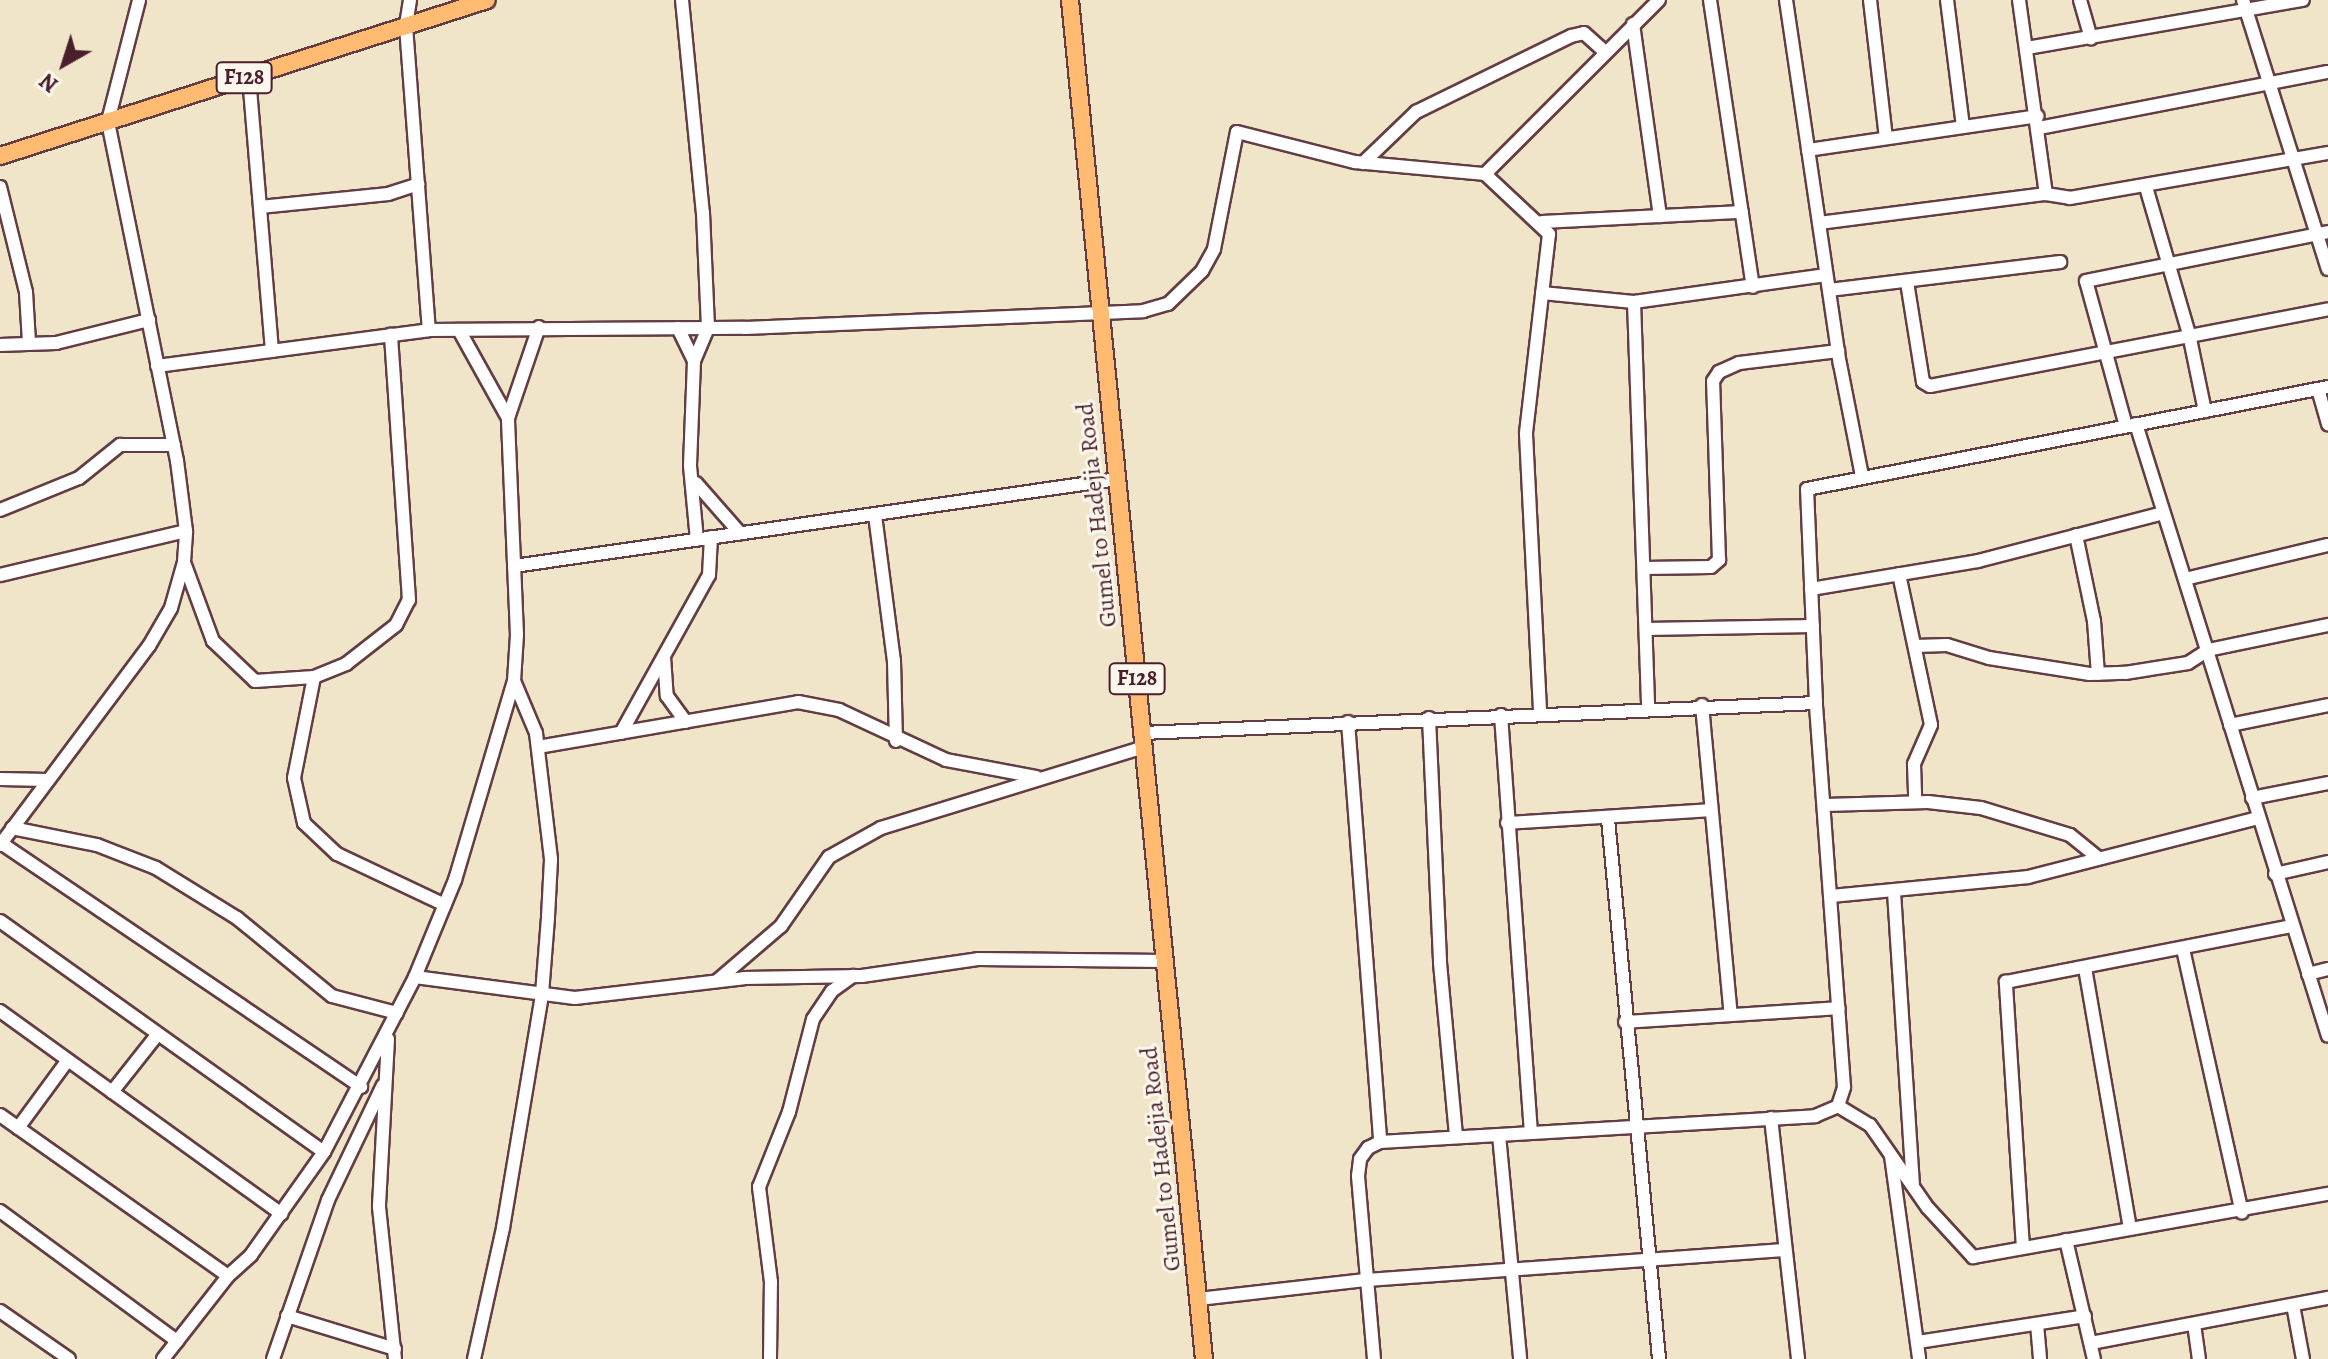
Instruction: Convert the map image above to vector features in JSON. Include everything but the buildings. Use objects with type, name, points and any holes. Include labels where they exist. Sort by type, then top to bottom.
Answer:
[{"type":"main road","name":"F128","points":[[0,156],[487,0]]},
{"type":"main road","name":"Gumel to Hadejia Road","points":[[1070,0],[1204,1359]]},
{"type":"street","points":[[139,0],[108,121],[174,445],[186,531],[184,562],[171,608],[149,646],[1,844],[361,1087]]},
{"type":"street","points":[[410,0],[406,26],[429,330]]},
{"type":"street","points":[[682,0],[703,213],[708,328],[694,361],[690,466],[696,483],[697,540]]},
{"type":"street","points":[[1485,174],[1659,0]]},
{"type":"street","points":[[1710,0],[1753,287]]},
{"type":"street","points":[[1786,0],[1838,351],[1862,476]]},
{"type":"street","points":[[1870,0],[1886,138]]},
{"type":"street","points":[[1947,0],[1963,127]]},
{"type":"street","points":[[2019,0],[2046,194]]},
{"type":"street","points":[[2080,0],[2091,38]]},
{"type":"street","points":[[2027,48],[2091,38],[2244,4],[2303,0]]},
{"type":"street","points":[[2244,4],[2292,160],[2323,233],[2328,269]]},
{"type":"street","points":[[1633,24],[1660,216]]},
{"type":"street","points":[[1363,163],[1416,112],[1571,36],[1584,33],[1605,52]]},
{"type":"street","points":[[1808,150],[1963,127],[2038,122],[2269,86],[2328,72]]},
{"type":"street","points":[[249,77],[272,351]]},
{"type":"street","points":[[157,366],[429,330],[708,328],[1102,313],[1168,304],[1202,271],[1214,249],[1237,132],[1363,163],[1485,174],[1542,222],[1549,234],[1526,434],[1540,713]]},
{"type":"street","points":[[1819,223],[2046,194],[2070,198],[2328,153]]},
{"type":"street","points":[[260,207],[375,196],[418,184]]},
{"type":"street","points":[[0,187],[26,292],[29,343]]},
{"type":"street","points":[[2146,187],[2166,264],[2189,334],[2205,411]]},
{"type":"street","points":[[1542,222],[1742,212]]},
{"type":"street","points":[[2323,233],[2086,281],[2104,351],[2185,579],[2328,1036]]},
{"type":"street","points":[[1829,290],[2060,262]]},
{"type":"street","points":[[1542,293],[1634,302],[1826,275]]},
{"type":"street","points":[[1907,282],[1923,382],[1930,386],[2328,309]]},
{"type":"street","points":[[1634,302],[1648,709]]},
{"type":"street","points":[[0,345],[56,343],[149,320]]},
{"type":"street","points":[[163,1359],[228,1276],[251,1255],[324,1152],[361,1087],[415,977],[445,905],[514,681],[514,566],[508,418],[539,327]]},
{"type":"street","points":[[678,328],[694,361]]},
{"type":"street","points":[[459,330],[508,418]]},
{"type":"street","points":[[184,562],[213,641],[245,677],[273,682],[314,677],[358,656],[405,615],[391,335]]},
{"type":"street","points":[[1644,568],[1711,567],[1719,560],[1713,381],[1719,372],[1739,363],[1838,351]]},
{"type":"street","points":[[1374,1359],[1359,1167],[1368,1148],[1380,1142],[1815,1116],[1838,1106],[1844,1087],[1816,703],[1804,505],[1807,489],[2323,388],[2328,425]]},
{"type":"street","points":[[0,510],[70,483],[120,445],[174,445]]},
{"type":"street","points":[[514,566],[1118,479]]},
{"type":"street","points":[[696,483],[740,533]]},
{"type":"street","points":[[1811,589],[1899,574],[2163,513]]},
{"type":"street","points":[[875,515],[894,661],[896,741]]},
{"type":"street","points":[[0,575],[186,531]]},
{"type":"street","points":[[2076,535],[2094,621],[2098,674]]},
{"type":"street","points":[[621,733],[709,575],[711,537]]},
{"type":"street","points":[[2185,579],[2328,545]]},
{"type":"street","points":[[1899,574],[1931,725],[1914,764],[1915,802]]},
{"type":"street","points":[[1915,646],[1947,645],[1989,658],[2098,674],[2188,663],[2208,650],[2328,625]]},
{"type":"street","points":[[1646,629],[1813,626]]},
{"type":"street","points":[[664,657],[667,696],[686,722]]},
{"type":"street","points":[[314,677],[294,778],[304,823],[337,854],[445,905]]},
{"type":"street","points":[[474,1359],[503,1228],[542,994],[551,859],[538,747],[514,681]]},
{"type":"street","points":[[538,747],[798,702],[821,704],[896,741],[983,770],[1036,777]]},
{"type":"street","points":[[718,980],[781,926],[829,857],[881,828],[1143,740],[1348,722],[1702,705],[1816,703]]},
{"type":"street","points":[[1702,705],[1731,1015]]},
{"type":"street","points":[[2230,725],[2328,705]]},
{"type":"street","points":[[1501,715],[1531,1133]]},
{"type":"street","points":[[1429,718],[1439,949],[1456,1137]]},
{"type":"street","points":[[1348,722],[1380,1142]]},
{"type":"street","points":[[0,779],[48,780]]},
{"type":"street","points":[[2252,798],[2328,783]]},
{"type":"street","points":[[1825,805],[1915,802],[1996,812],[2070,835],[2098,858]]},
{"type":"street","points":[[1507,823],[1608,819],[1711,810]]},
{"type":"street","points":[[1832,896],[2028,877],[2258,818]]},
{"type":"street","points":[[1608,819],[1634,1126],[1659,1359]]},
{"type":"street","points":[[12,828],[97,845],[156,868],[237,918],[332,996],[397,1013]]},
{"type":"street","points":[[2275,874],[2328,862]]},
{"type":"street","points":[[1894,892],[1914,1186]]},
{"type":"street","points":[[0,921],[324,1152]]},
{"type":"street","points":[[2023,1248],[2006,982],[2292,926]]},
{"type":"street","points":[[2183,949],[2242,1212]]},
{"type":"street","points":[[415,977],[575,998],[718,980],[853,976],[978,959],[1165,961]]},
{"type":"street","points":[[2085,968],[2130,1228]]},
{"type":"street","points":[[2308,974],[2328,969]]},
{"type":"street","points":[[770,1359],[771,1282],[760,1230],[759,1187],[789,1112],[813,1019],[832,991],[853,976]]},
{"type":"street","points":[[1625,1022],[1839,1008]]},
{"type":"street","points":[[0,1011],[281,1214]]},
{"type":"street","points":[[287,1316],[395,1354],[379,1207],[388,1032]]},
{"type":"street","points":[[112,1092],[157,1035]]},
{"type":"street","points":[[18,1128],[68,1060]]},
{"type":"street","points":[[273,1359],[328,1200],[386,1078]]},
{"type":"street","points":[[1838,1106],[1870,1125],[1962,1250],[1973,1257],[2130,1228],[2242,1212],[2328,1194]]},
{"type":"street","points":[[0,1115],[228,1276]]},
{"type":"street","points":[[1771,1118],[1798,1359]]},
{"type":"street","points":[[1499,1135],[1520,1359]]},
{"type":"street","points":[[1890,1152],[1919,1359]]},
{"type":"street","points":[[0,1211],[177,1341]]},
{"type":"street","points":[[2066,1240],[2094,1359]]},
{"type":"street","points":[[1198,1299],[1366,1280],[1785,1250]]},
{"type":"street","points":[[2091,1343],[2328,1298]]},
{"type":"street","points":[[2293,1305],[2303,1359]]},
{"type":"street","points":[[0,1311],[69,1359]]},
{"type":"street","points":[[1918,1342],[2085,1316]]},
{"type":"street","points":[[2037,1324],[2040,1359]]},
{"type":"street","points":[[2194,1324],[2199,1359]]}]
